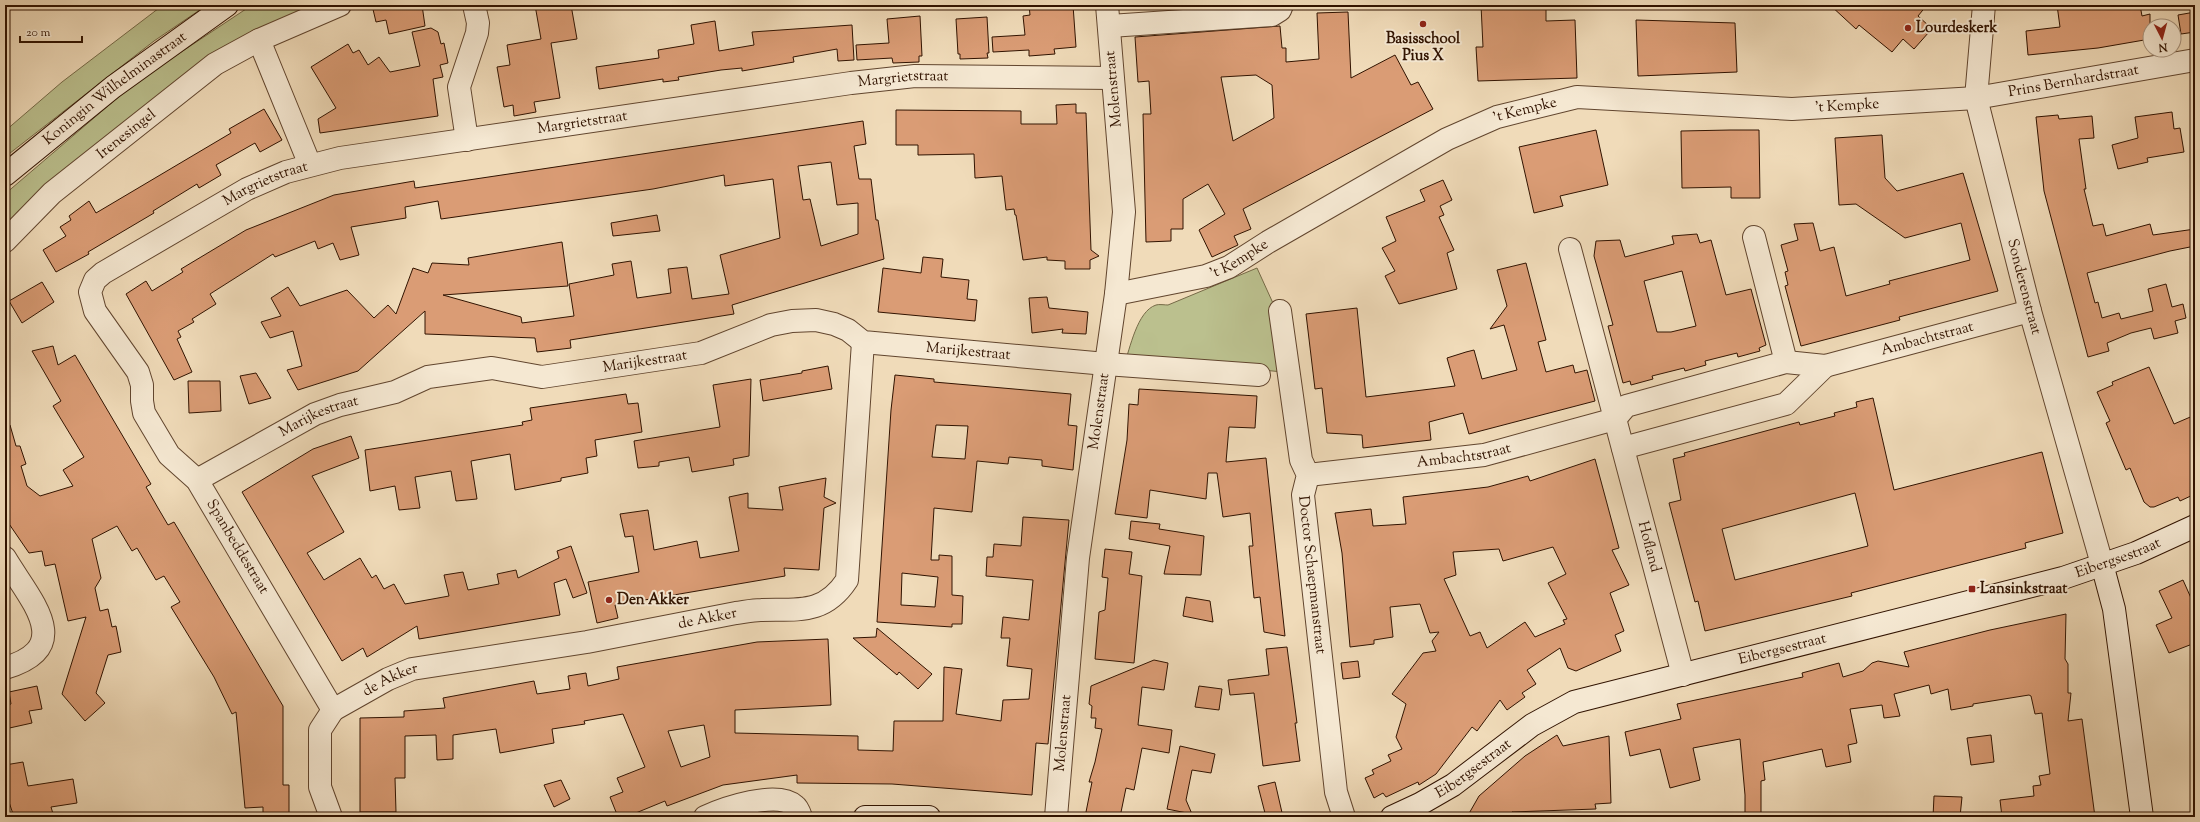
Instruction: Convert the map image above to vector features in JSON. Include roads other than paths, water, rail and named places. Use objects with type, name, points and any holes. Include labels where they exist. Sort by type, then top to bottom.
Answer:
[{"type":"street","name":"Koningin Wilhelminastraat","points":[[5,175],[113,87],[227,5]]},
{"type":"street","name":"Irenesingel","points":[[5,241],[52,192],[215,64],[259,40],[340,5]]},
{"type":"street","points":[[468,140],[459,87],[477,33],[478,23],[474,5]]},
{"type":"street","points":[[1109,16],[1272,15],[1280,10],[1282,5]]},
{"type":"street","name":"Sonderenstraat","points":[[1984,5],[1976,98],[2030,311],[2102,564]]},
{"type":"street","name":"Molenstraat","points":[[1056,817],[1078,558],[1116,294],[1124,212],[1112,78],[1109,16]]},
{"type":"street","points":[[259,40],[310,165]]},
{"type":"street","name":"Prins Bernhardstraat","points":[[1976,98],[2195,60]]},
{"type":"street","name":"Margrietstraat","points":[[90,292],[94,280],[103,273],[247,189],[286,172],[340,158],[843,84],[915,76],[1112,78]]},
{"type":"street","name":"'t Kempke","points":[[1116,294],[1206,276],[1229,267],[1268,242],[1447,139],[1498,118],[1576,97],[1792,109],[1976,98]]},
{"type":"street","points":[[1754,237],[1786,362]]},
{"type":"street","points":[[1570,249],[1615,419]]},
{"type":"street","name":"Spanbeddestraat","points":[[90,292],[95,311],[138,372],[142,385],[144,413],[169,455],[197,480],[333,710]]},
{"type":"street","name":"Doctor Schaepmanstraat","points":[[1280,311],[1301,460],[1308,474],[1303,495],[1336,792],[1344,817]]},
{"type":"street","name":"Ambachtstraat","points":[[1308,474],[1450,460],[1484,455],[1615,419],[1626,406],[1786,362],[1825,366],[2030,311]]},
{"type":"street","name":"Marijkestraat","points":[[197,480],[315,414],[340,405],[395,392],[428,377],[492,368],[542,378],[701,353],[771,325],[792,321],[816,320],[834,324],[848,330],[863,342],[1106,364]]},
{"type":"street","name":"de Akker","points":[[333,710],[388,679],[412,669],[587,642],[736,613],[760,610],[807,609],[826,602],[839,591],[847,580],[863,342]]},
{"type":"street","points":[[1106,364],[1259,375]]},
{"type":"street","name":"Ambachtstraat","points":[[1623,448],[1786,404],[1825,366]]},
{"type":"street","name":"Hofland","points":[[1615,419],[1683,675]]},
{"type":"street","name":"Eibergsestraat","points":[[1392,817],[1453,785],[1532,725],[1574,702],[2047,582],[2136,553],[2195,526]]},
{"type":"street","points":[[5,558],[39,614],[45,632],[39,650],[24,662],[5,668]]},
{"type":"street","points":[[2102,564],[2114,609],[2142,817]]},
{"type":"street","points":[[331,817],[320,787],[320,730],[333,710]]},
{"type":"street","points":[[705,817],[728,807],[777,799],[795,806],[801,817]]},
{"type":"street","points":[[865,817],[929,817]]},
{"type":"place","name":"Basisschool Pius X","points":[[1423,24]]},
{"type":"place","name":"Lourdeskerk","points":[[1908,28]]},
{"type":"place","name":"Lansinkstraat","points":[[1972,589]]},
{"type":"place","name":"Den Akker","points":[[609,600]]}]
